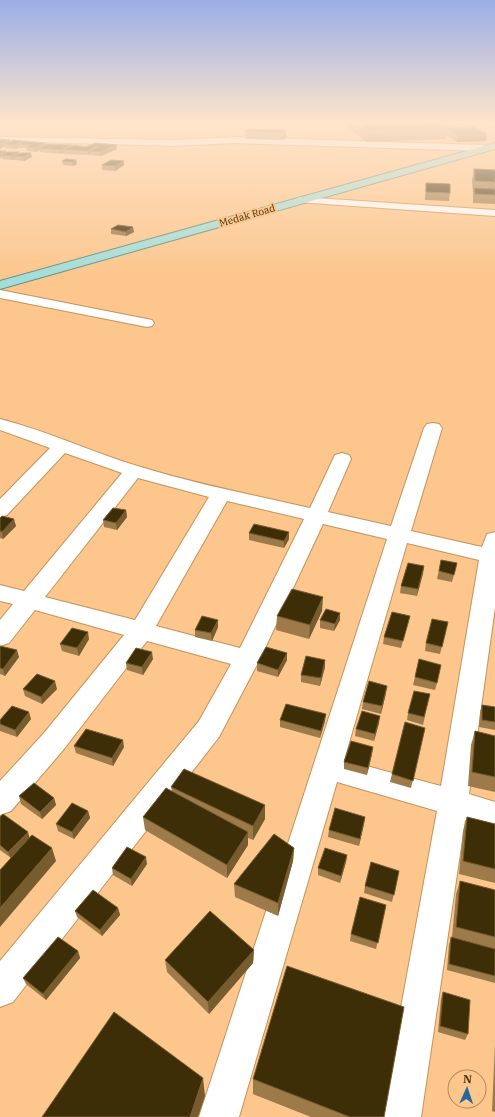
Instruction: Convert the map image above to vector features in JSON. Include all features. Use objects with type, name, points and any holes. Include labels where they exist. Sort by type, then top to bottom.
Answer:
[{"type":"main road","name":"Medak Road","points":[[0,285],[392,174]]},
{"type":"street","points":[[301,200],[495,213]]},
{"type":"street","points":[[0,294],[148,323]]},
{"type":"street","points":[[0,424],[134,471],[221,494],[398,534],[494,550],[401,1117]]},
{"type":"street","points":[[219,1117],[398,534],[433,428]]},
{"type":"street","points":[[0,511],[63,445]]},
{"type":"street","points":[[0,989],[209,728],[247,659],[318,515],[342,459]]},
{"type":"street","points":[[0,638],[134,471]]},
{"type":"street","points":[[0,802],[54,741],[141,631],[221,494]]},
{"type":"street","points":[[0,593],[247,659]]},
{"type":"street","points":[[327,767],[495,815]]},
{"type":"building","points":[[474,174],[495,174],[495,182],[475,181]]},
{"type":"building","points":[[426,183],[450,184],[450,193],[426,192]]},
{"type":"building","points":[[474,188],[495,189],[495,195],[475,194]]},
{"type":"building","points":[[118,225],[133,227],[126,232],[111,229]]},
{"type":"building","points":[[113,508],[126,510],[116,523],[103,520]]},
{"type":"building","points":[[2,516],[14,519],[2,532],[0,531],[0,518]]},
{"type":"building","points":[[254,524],[289,532],[284,541],[249,533]]},
{"type":"building","points":[[441,560],[457,563],[454,575],[439,571]]},
{"type":"building","points":[[408,563],[424,566],[418,589],[401,586]]},
{"type":"building","points":[[292,589],[323,597],[310,625],[277,616]]},
{"type":"building","points":[[326,609],[340,613],[335,624],[320,620]]},
{"type":"building","points":[[392,612],[410,616],[403,641],[384,637]]},
{"type":"building","points":[[202,616],[218,620],[211,633],[195,630]]},
{"type":"building","points":[[432,619],[448,622],[442,647],[426,643]]},
{"type":"building","points":[[72,628],[88,632],[77,648],[60,644]]},
{"type":"building","points":[[0,646],[17,650],[3,669],[0,668]]},
{"type":"building","points":[[266,647],[287,653],[278,670],[257,663]]},
{"type":"building","points":[[136,648],[152,652],[142,667],[126,663]]},
{"type":"building","points":[[306,656],[325,660],[321,678],[301,675]]},
{"type":"building","points":[[419,659],[441,665],[437,683],[415,677]]},
{"type":"building","points":[[37,674],[55,681],[41,697],[23,689]]},
{"type":"building","points":[[369,681],[387,686],[382,706],[363,702]]},
{"type":"building","points":[[414,691],[430,694],[424,717],[408,713]]},
{"type":"building","points":[[286,704],[326,714],[321,731],[280,720]]},
{"type":"building","points":[[482,705],[495,707],[495,722],[482,720]]},
{"type":"building","points":[[12,706],[29,712],[15,730],[0,724],[0,720]]},
{"type":"building","points":[[362,711],[380,716],[375,734],[356,729]]},
{"type":"building","points":[[405,722],[425,728],[413,781],[392,774]]},
{"type":"building","points":[[86,729],[123,740],[112,758],[74,746]]},
{"type":"building","points":[[475,731],[495,736],[495,777],[472,772]]},
{"type":"building","points":[[351,741],[373,747],[368,768],[344,762]]},
{"type":"building","points":[[184,769],[265,805],[253,826],[171,787]]},
{"type":"building","points":[[34,783],[54,798],[40,812],[19,796]]},
{"type":"building","points":[[166,788],[248,832],[227,865],[143,817]]},
{"type":"building","points":[[72,803],[88,811],[72,832],[56,824]]},
{"type":"building","points":[[335,808],[365,817],[360,839],[329,830]]},
{"type":"building","points":[[3,814],[28,832],[8,852],[0,845],[0,817]]},
{"type":"building","points":[[467,817],[495,824],[495,869],[463,861]]},
{"type":"building","points":[[274,834],[294,848],[278,903],[234,884]]},
{"type":"building","points":[[32,835],[52,848],[0,908],[0,870]]},
{"type":"building","points":[[127,847],[146,857],[131,879],[112,868]]},
{"type":"building","points":[[325,848],[347,855],[341,876],[318,868]]},
{"type":"building","points":[[371,862],[399,871],[394,895],[365,886]]},
{"type":"building","points":[[460,881],[495,890],[495,937],[456,927]]},
{"type":"building","points":[[93,890],[118,908],[100,930],[75,911]]},
{"type":"building","points":[[360,897],[386,905],[378,943],[351,934]]},
{"type":"building","points":[[210,911],[254,950],[208,1002],[165,960]]},
{"type":"building","points":[[58,937],[78,951],[43,994],[23,978]]},
{"type":"building","points":[[451,937],[495,949],[495,976],[449,964]]},
{"type":"building","points":[[287,966],[404,1007],[384,1117],[350,1117],[253,1079]]},
{"type":"building","points":[[443,992],[470,1000],[468,1034],[440,1026]]},
{"type":"building","points":[[114,1012],[203,1078],[190,1117],[42,1117]]}]
